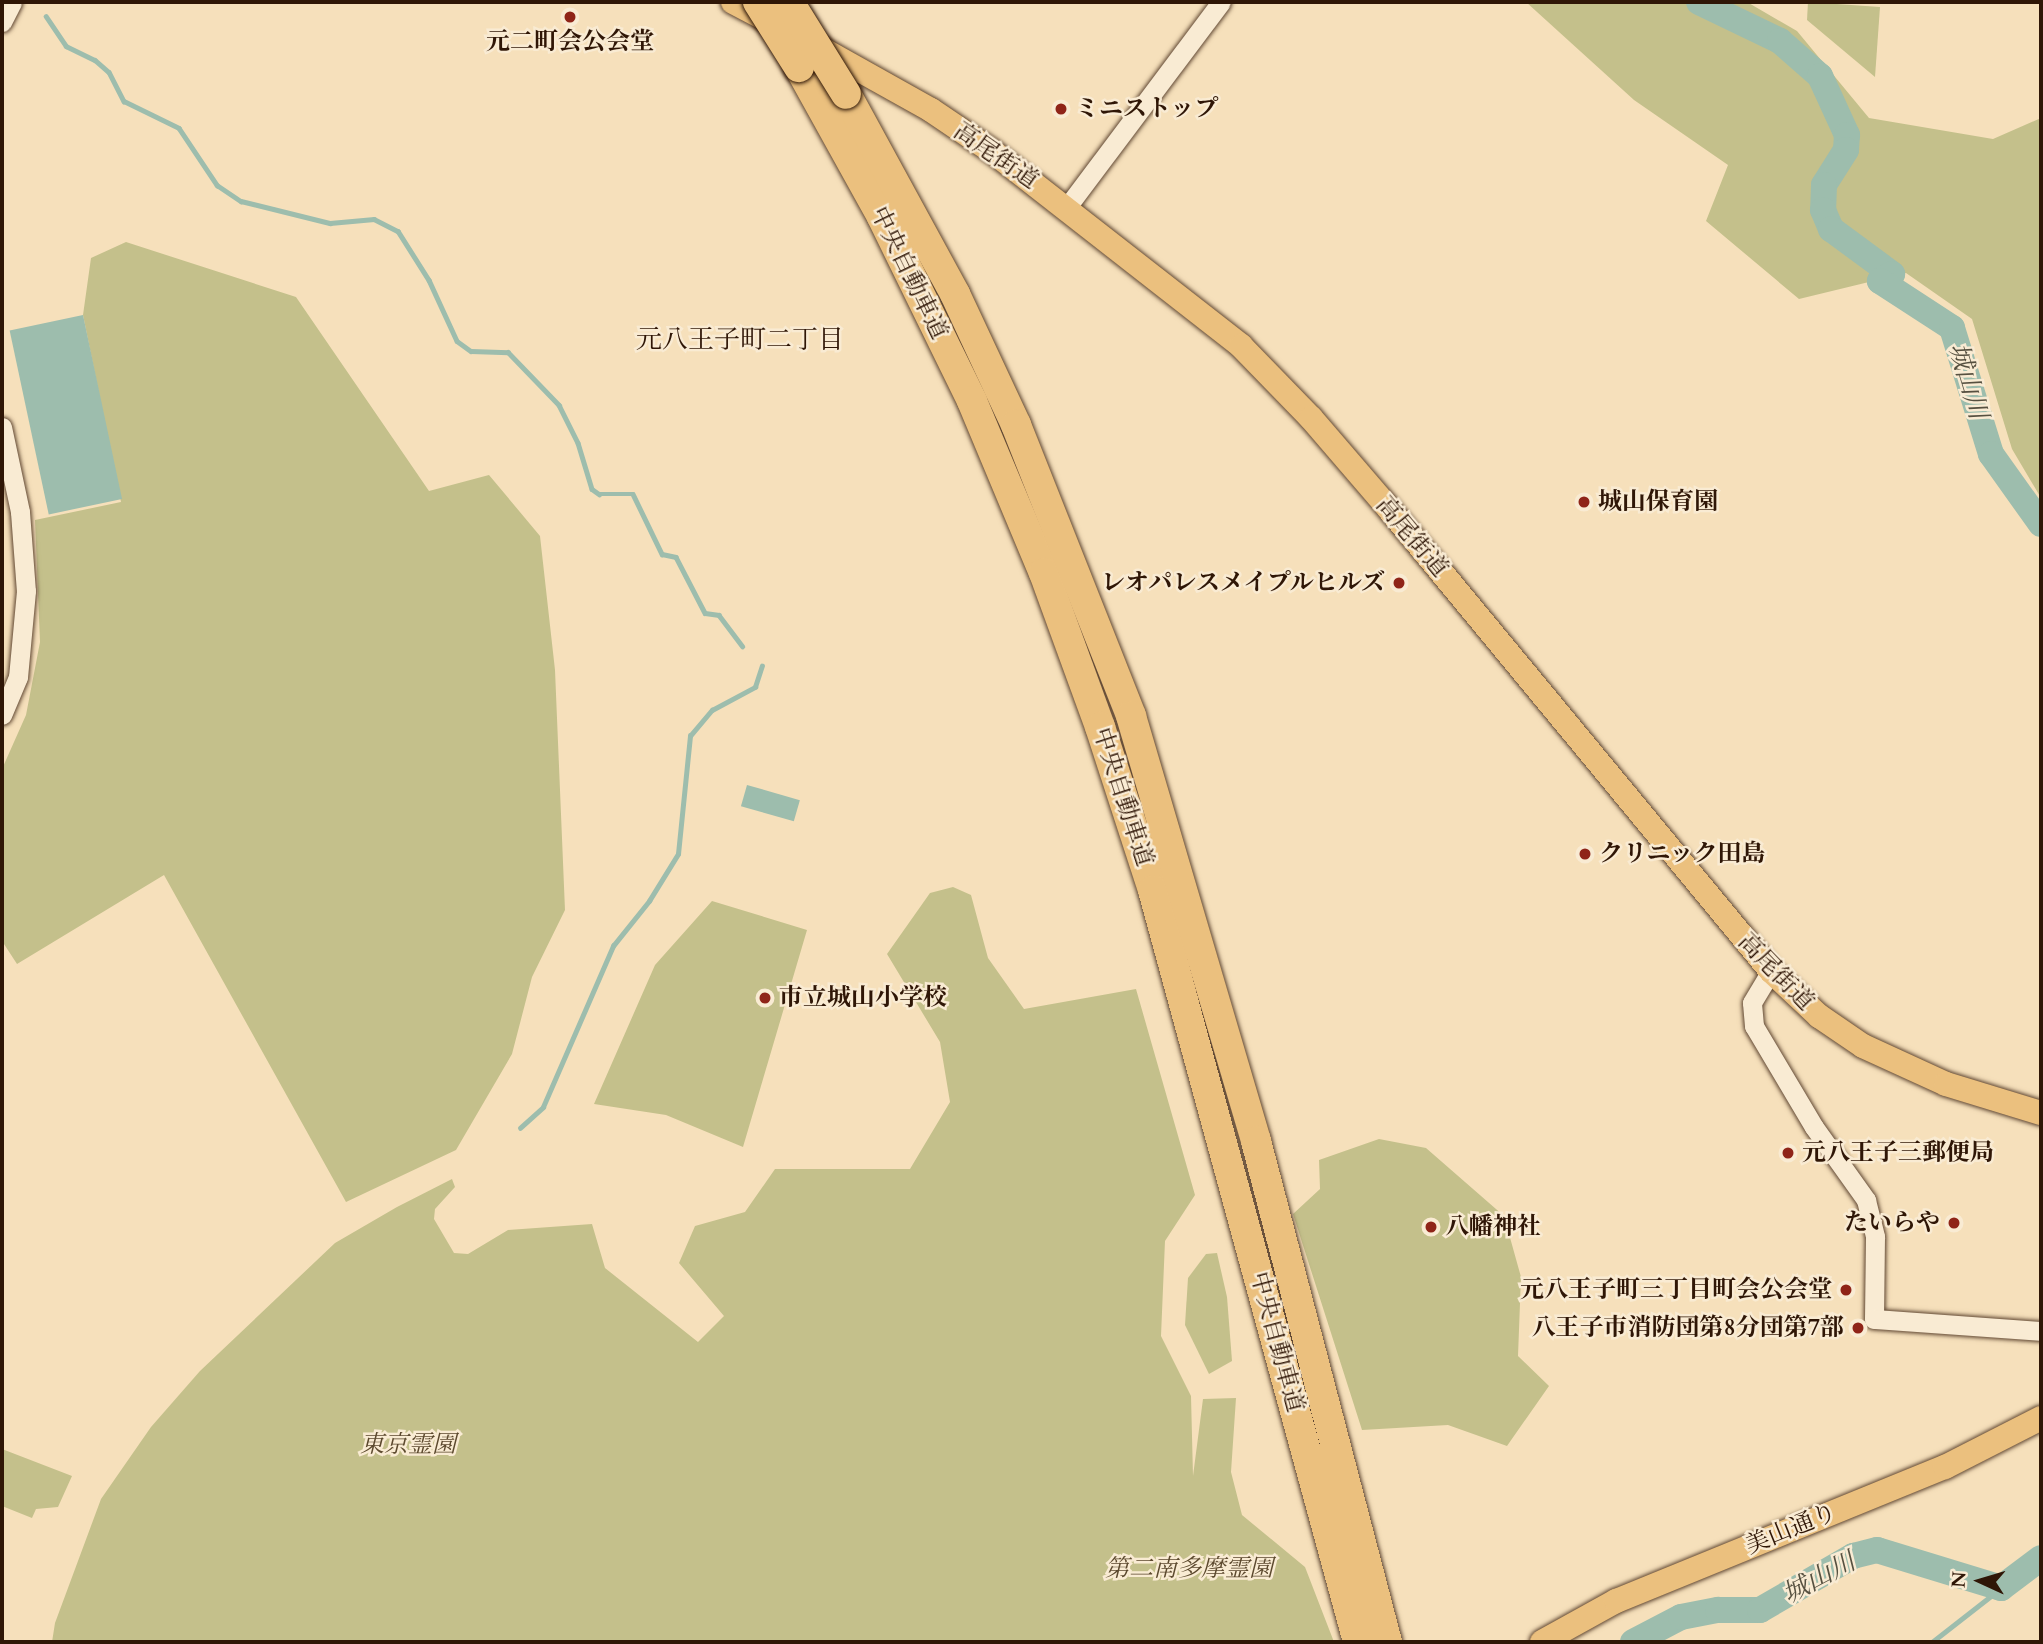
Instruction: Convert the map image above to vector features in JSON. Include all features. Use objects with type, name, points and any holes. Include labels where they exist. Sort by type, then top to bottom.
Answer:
[{"type":"highway","name":"中央自動車道","points":[[758,2],[799,67],[882,217],[972,401],[1044,573],[1100,727],[1190,1023],[1355,1633]]},
{"type":"highway","name":"中央自動車道","points":[[789,2],[846,94],[955,294],[1016,425],[1131,716],[1252,1128],[1387,1642]]},
{"type":"main road","name":"高尾街道","points":[[733,2],[931,110],[1067,207],[1241,346],[1311,418],[1771,971],[1819,1016],[1863,1046],[1946,1084],[2041,1113]]},
{"type":"main road","name":"美山通り","points":[[1542,1642],[1616,1601],[1945,1467],[2041,1418]]},
{"type":"street","points":[[2,22],[12,2]]},
{"type":"street","points":[[1067,207],[1221,2]]},
{"type":"street","points":[[2,427],[20,512],[26,590],[18,677],[2,715]]},
{"type":"street","points":[[1771,971],[1752,1003],[1754,1026],[1814,1126],[1866,1200],[1875,1237],[1874,1319],[2038,1331]]},
{"type":"green space","points":[[1526,2],[1747,2],[1797,31],[1869,118],[1993,139],[2041,118],[2041,498],[2012,449],[1972,319],[1906,273],[1799,299],[1706,221],[1728,165],[1634,100]]},
{"type":"green space","points":[[1808,2],[1880,7],[1875,77],[1807,20]]},
{"type":"green space","points":[[126,242],[296,297],[429,491],[489,475],[540,536],[555,670],[565,910],[532,977],[512,1054],[456,1150],[346,1202],[164,875],[17,964],[2,941],[2,769],[26,715],[40,642],[35,520],[121,502],[83,315],[91,258]]},
{"type":"green space","points":[[953,887],[971,895],[988,958],[1024,1009],[1136,989],[1195,1195],[1165,1241],[1161,1336],[1191,1396],[1193,1476],[1203,1399],[1236,1398],[1231,1472],[1242,1515],[1305,1567],[1334,1642],[52,1642],[55,1623],[101,1499],[151,1427],[200,1371],[335,1243],[397,1207],[452,1179],[455,1187],[435,1209],[434,1219],[454,1253],[468,1254],[508,1230],[592,1224],[605,1268],[698,1342],[724,1316],[679,1263],[695,1226],[745,1212],[775,1169],[910,1169],[950,1102],[940,1042],[887,954],[930,893]]},
{"type":"green space","points":[[712,901],[807,930],[743,1147],[666,1115],[594,1104],[655,965]]},
{"type":"green space","points":[[1379,1139],[1426,1148],[1504,1216],[1521,1277],[1518,1356],[1549,1386],[1507,1446],[1448,1425],[1362,1430],[1293,1214],[1320,1189],[1319,1160]]},
{"type":"green space","points":[[1217,1253],[1227,1297],[1232,1361],[1209,1374],[1185,1325],[1188,1278],[1206,1254]]},
{"type":"green space","points":[[2,1449],[72,1476],[58,1507],[36,1509],[32,1518],[2,1506]]},
{"type":"shaded area","points":[[83,315],[122,499],[49,514],[10,331]]},
{"type":"shaded area","points":[[747,785],[800,800],[794,821],[741,806]]},
{"type":"waterway","name":"城山川","points":[[1699,2],[1780,41],[1820,76],[1847,135],[1846,150],[1824,185],[1823,210],[1831,229],[1892,274],[1880,281],[1952,328],[1991,454],[2041,524]]},
{"type":"waterway","points":[[46,16],[66,46],[95,60],[109,72],[124,101],[179,128],[217,185],[241,201],[330,223],[374,219],[398,231],[429,280],[457,341],[471,351],[508,352],[559,405],[578,443],[592,489],[599,494],[633,494],[662,554],[676,557],[705,613],[719,615],[742,646]]},
{"type":"waterway","points":[[520,1128],[543,1107],[613,946],[649,901],[678,854],[690,736],[712,710],[755,687],[762,666]]},
{"type":"waterway","name":"城山川","points":[[1633,1642],[1681,1617],[1718,1610],[1760,1610],[1853,1556],[1877,1550],[2001,1588],[2041,1558]]},
{"type":"waterway","points":[[1932,1642],[2001,1588]]},
{"type":"place","name":"元二町会公会堂","points":[[570,17]]},
{"type":"place","name":"ミニストップ","points":[[1061,109]]},
{"type":"place","name":"城山保育園","points":[[1584,502]]},
{"type":"place","name":"レオパレスメイプルヒルズ","points":[[1399,583]]},
{"type":"place","name":"クリニック田島","points":[[1585,854]]},
{"type":"place","name":"市立城山小学校","points":[[765,998]]},
{"type":"place","name":"元八王子三郵便局","points":[[1788,1153]]},
{"type":"place","name":"たいらや","points":[[1954,1223]]},
{"type":"place","name":"八幡神社","points":[[1431,1227]]},
{"type":"place","name":"元八王子町三丁目町会公会堂","points":[[1846,1290]]},
{"type":"place","name":"八王子市消防団第8分団第7部","points":[[1858,1328]]},
{"type":"district","name":"元八王子町二丁目","points":[[740,340]]},
{"type":"park label","name":"東京霊園","points":[[408,1445]]},
{"type":"park label","name":"第二南多摩霊園","points":[[1189,1569]]}]
